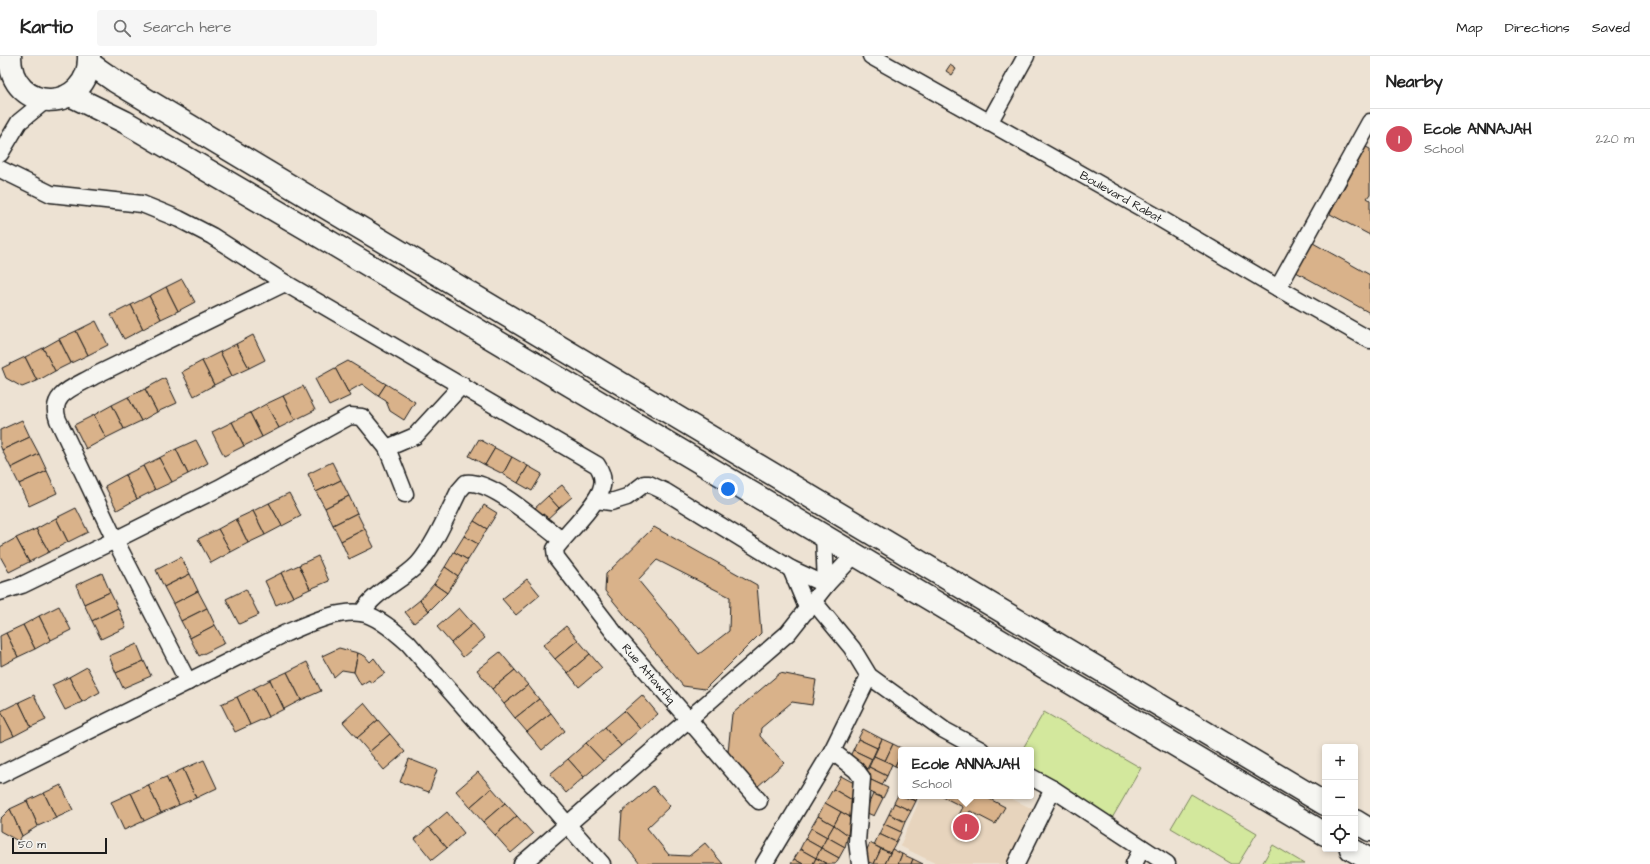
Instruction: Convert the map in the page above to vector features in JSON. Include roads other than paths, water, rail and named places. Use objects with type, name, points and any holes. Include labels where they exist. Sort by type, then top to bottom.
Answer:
[{"type":"highway","points":[[7,59],[16,83],[22,90],[30,95],[46,100],[58,99],[70,95],[84,81],[89,59],[115,81],[1322,802]]},
{"type":"highway","points":[[70,95],[125,122],[856,553],[1322,832]]},
{"type":"highway","points":[[1358,823],[1370,830]]},
{"type":"highway","points":[[1356,852],[1370,860]]},
{"type":"street","name":"Boulevard Rabat","points":[[871,56],[1154,215],[1370,340]]},
{"type":"street","points":[[989,123],[1026,56]]},
{"type":"street","points":[[19,122],[22,90]]},
{"type":"street","points":[[0,154],[19,122],[46,100]]},
{"type":"street","points":[[1278,288],[1370,122]]},
{"type":"street","points":[[0,169],[51,194],[70,198],[127,202],[149,206],[212,236],[285,283],[597,465],[601,472],[602,486],[596,500],[562,540],[507,499],[471,482],[466,483],[459,491],[430,545],[418,563],[376,596],[362,613]]},
{"type":"street","points":[[188,682],[114,540],[56,416],[56,404],[58,399],[64,393],[94,376],[285,283]]},
{"type":"street","points":[[387,448],[415,436],[462,385]]},
{"type":"street","points":[[0,592],[22,585],[219,488],[345,418],[358,416],[362,417],[387,448],[405,494]]},
{"type":"street","points":[[596,500],[611,502],[622,499],[627,497],[640,486],[648,484],[666,492],[791,569],[826,585]]},
{"type":"street","points":[[824,535],[826,585]]},
{"type":"street","name":"Rue Attawfiq","points":[[562,540],[555,549],[554,554],[562,567],[619,639],[689,718],[759,801]]},
{"type":"street","points":[[522,864],[788,633],[811,606],[826,585],[856,553]]},
{"type":"street","points":[[791,569],[811,606],[852,648],[869,676],[944,730],[975,747]]},
{"type":"street","points":[[0,775],[309,623],[345,614],[362,613],[385,625],[408,643],[602,864]]},
{"type":"street","points":[[764,864],[832,751],[869,676]]},
{"type":"street","points":[[832,751],[856,770],[862,778],[857,842],[860,864]]},
{"type":"street","points":[[1034,779],[1053,789],[1167,864]]},
{"type":"street","points":[[1016,864],[1053,789]]},
{"type":"street","points":[[1134,864],[1142,848]]},
{"type":"place","name":"Ecole ANNAJAH","points":[[966,827]]}]
